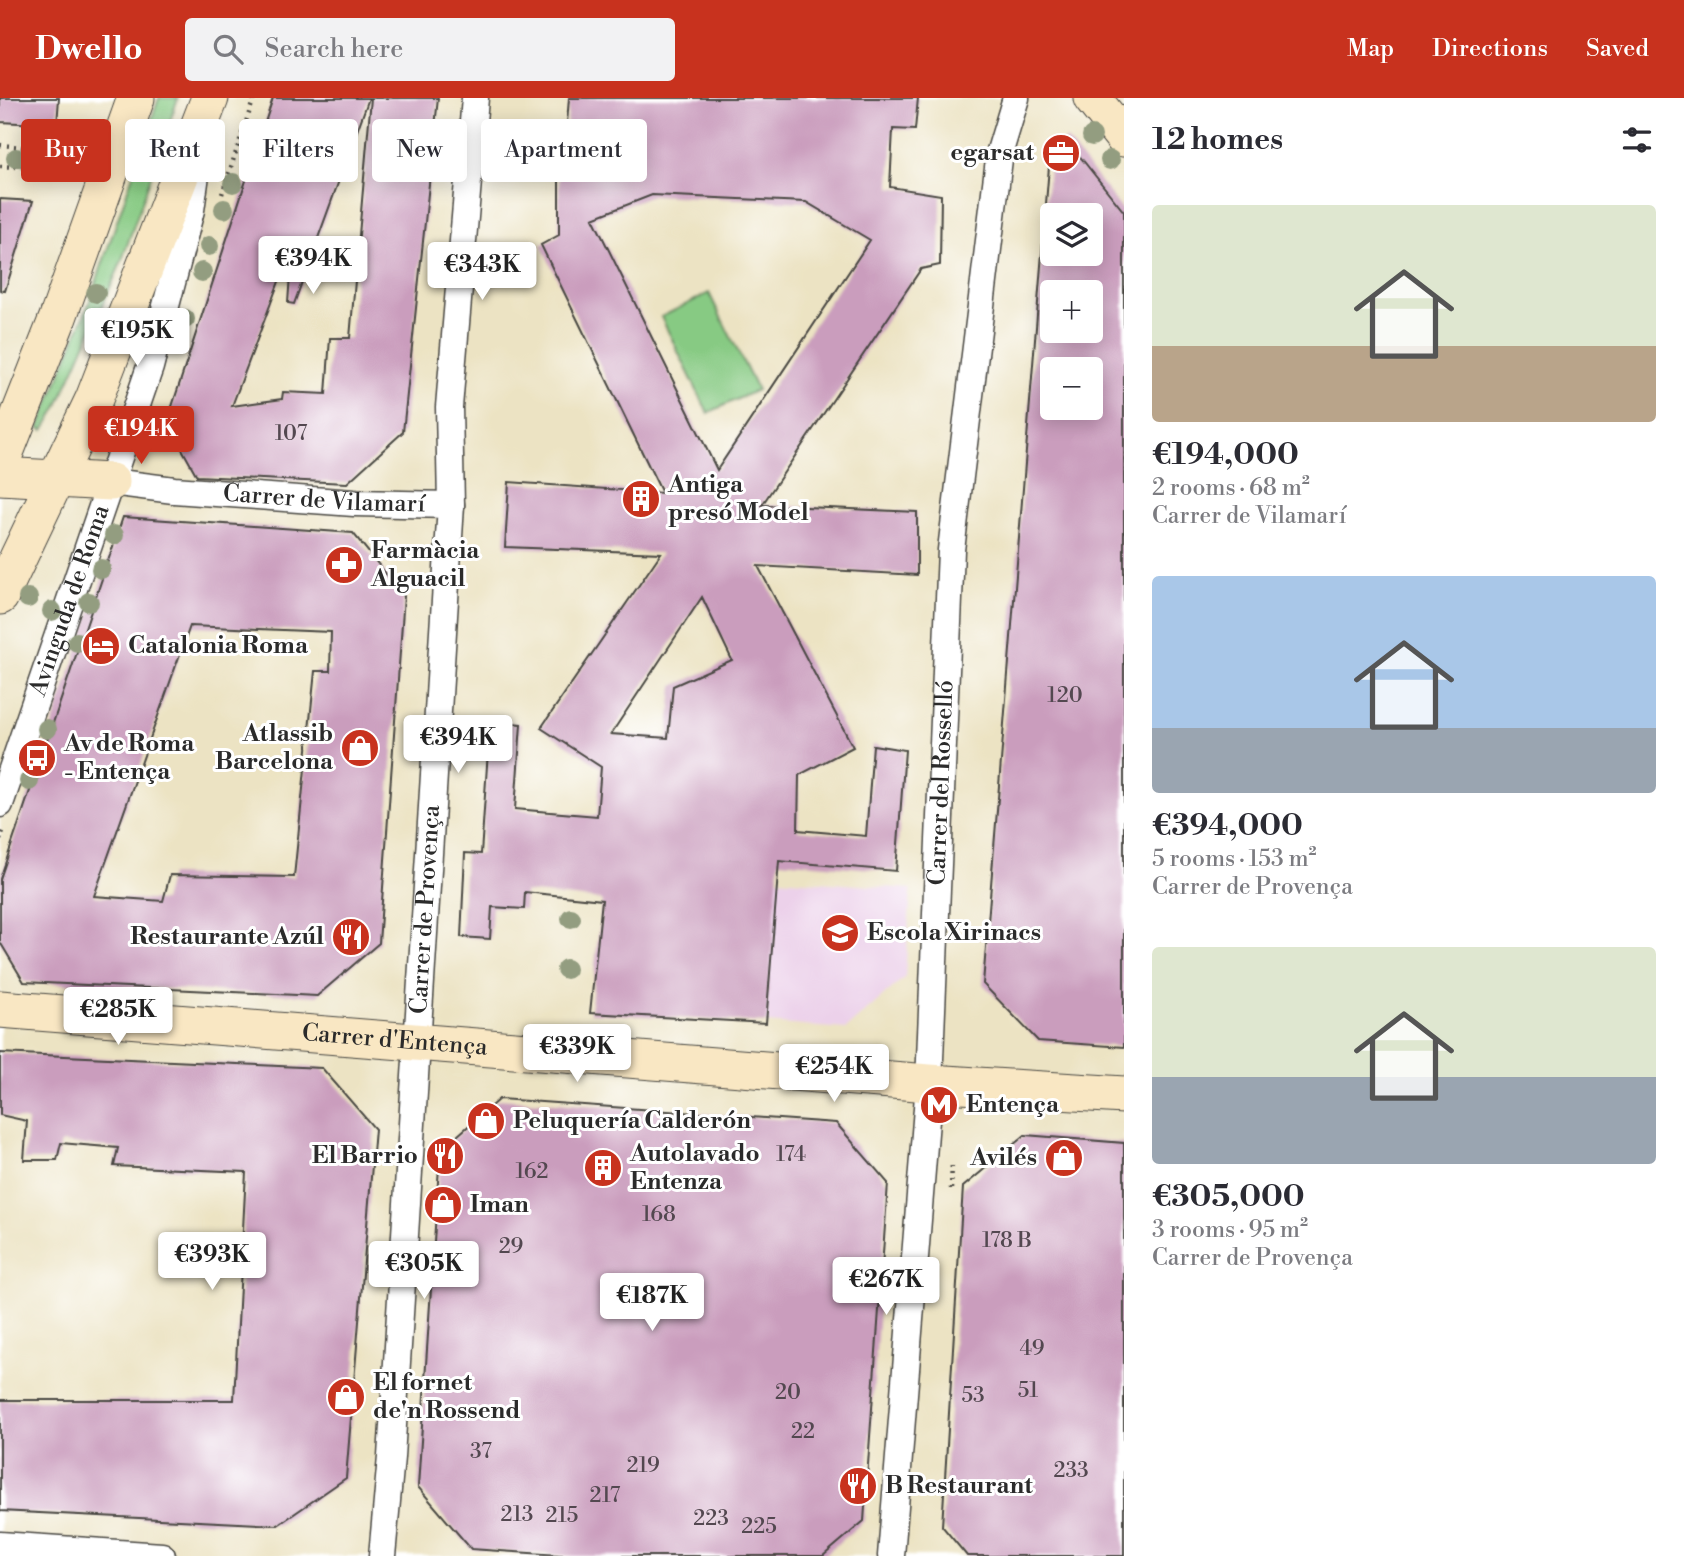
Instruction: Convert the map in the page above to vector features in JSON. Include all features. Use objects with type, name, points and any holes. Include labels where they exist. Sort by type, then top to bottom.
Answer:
[{"type":"main road","points":[[0,465],[57,320],[136,98]]},
{"type":"main road","points":[[1092,98],[1124,138]]},
{"type":"main road","name":"Avinguda de Roma","points":[[0,596],[94,399],[208,104]]},
{"type":"main road","points":[[0,476],[111,482]]},
{"type":"main road","name":"Carrer d'Entença","points":[[0,1009],[929,1083],[1124,1095]]},
{"type":"street","name":"Carrer de Provença","points":[[382,1556],[391,1457],[451,505],[449,407],[475,98]]},
{"type":"street","name":"Carrer del Rosselló","points":[[891,1556],[929,1083],[951,550],[1000,150],[1016,98]]},
{"type":"street","name":"Avinguda de Roma","points":[[0,804],[150,367],[191,210],[208,104]]},
{"type":"street","name":"Carrer de Vilamarí","points":[[111,482],[174,490],[354,503],[451,505]]},
{"type":"street","points":[[0,1545],[162,1556]]},
{"type":"path","points":[[0,145],[21,147]]},
{"type":"path","points":[[0,166],[21,167]]},
{"type":"path","points":[[951,1189],[952,1163]]},
{"type":"shaded area","name":"Escola Xirinacs","points":[[777,879],[911,889],[905,977],[846,1029],[766,1023]]},
{"type":"green space","points":[[159,98],[178,98],[171,119],[152,119]]},
{"type":"green space","points":[[130,182],[149,182],[121,263],[57,408],[44,430],[39,428],[88,306]]},
{"type":"green space","points":[[709,293],[757,390],[708,413],[661,317]]},
{"type":"building","points":[[0,98],[59,98],[57,119],[21,119],[21,123],[0,122]]},
{"type":"building","points":[[273,98],[369,98],[358,128],[358,119],[266,119]]},
{"type":"building","points":[[371,98],[438,98],[436,119],[372,119],[372,182],[429,182],[403,432],[347,483],[197,476],[167,422],[246,182],[338,182],[294,304],[288,303],[292,247],[232,406],[282,399],[283,392],[326,394],[330,338],[350,338]]},
{"type":"building","points":[[569,98],[918,98],[915,130],[893,129],[890,187],[941,195],[940,265],[921,269],[762,505],[917,512],[917,575],[758,566],[853,747],[799,775],[798,830],[866,836],[873,745],[905,750],[896,871],[779,861],[766,1023],[590,1013],[602,900],[525,892],[524,909],[492,907],[490,939],[461,937],[465,853],[481,854],[490,721],[521,724],[515,809],[597,816],[601,767],[541,728],[661,553],[505,547],[509,482],[662,493],[541,245],[559,235],[559,182],[647,182],[647,119],[567,119]],"holes":[[[652,195],[806,202],[870,240],[717,470],[593,218]],[[702,597],[732,660],[673,686],[668,738],[611,734]]]},
{"type":"building","points":[[1066,139],[1124,212],[1124,1047],[1038,1041],[983,984],[1041,266],[1103,266],[1103,203],[1046,203],[1050,154]]},
{"type":"building","points":[[0,199],[33,201],[5,291],[0,290]]},
{"type":"building","points":[[123,517],[353,533],[404,596],[379,943],[317,996],[24,982],[0,942],[0,879]],"holes":[[[190,626],[331,632],[330,671],[315,671],[294,877],[170,875],[163,901],[94,896]]]},
{"type":"building","points":[[0,1053],[322,1068],[375,1129],[346,1478],[278,1525],[0,1511],[0,1400],[234,1400],[246,1172],[114,1166],[118,1148],[61,1143],[57,1160],[24,1160],[27,1121],[0,1115]]},
{"type":"building","points":[[499,1099],[836,1123],[888,1183],[864,1521],[823,1556],[574,1556],[471,1549],[418,1487],[440,1151]]},
{"type":"building","points":[[1025,1135],[1124,1143],[1124,1556],[967,1556],[942,1526],[963,1187]]},
{"type":"place","name":"egarsat","points":[[1061,153]]},
{"type":"place","name":"Antiga presó Model","points":[[641,499]]},
{"type":"place","name":"Farmàcia Alguacil","points":[[344,565]]},
{"type":"place","name":"Catalonia Roma","points":[[101,646]]},
{"type":"place","name":"Atlassib Barcelona","points":[[360,748]]},
{"type":"place","name":"Av de Roma - Entença","points":[[37,758]]},
{"type":"place","name":"Escola Xirinacs","points":[[840,933]]},
{"type":"place","name":"Restaurante Azúl","points":[[351,937]]},
{"type":"place","name":"Entença","points":[[939,1105]]},
{"type":"place","name":"Peluquería Calderón","points":[[486,1121]]},
{"type":"place","name":"El Barrio","points":[[445,1156]]},
{"type":"place","name":"Avilés","points":[[1064,1158]]},
{"type":"place","name":"Autolavado Entenza","points":[[603,1168]]},
{"type":"place","name":"Iman","points":[[443,1205]]},
{"type":"place","name":"El fornet de'n Rossend","points":[[346,1397]]},
{"type":"place","name":"B Restaurant","points":[[858,1486]]}]
